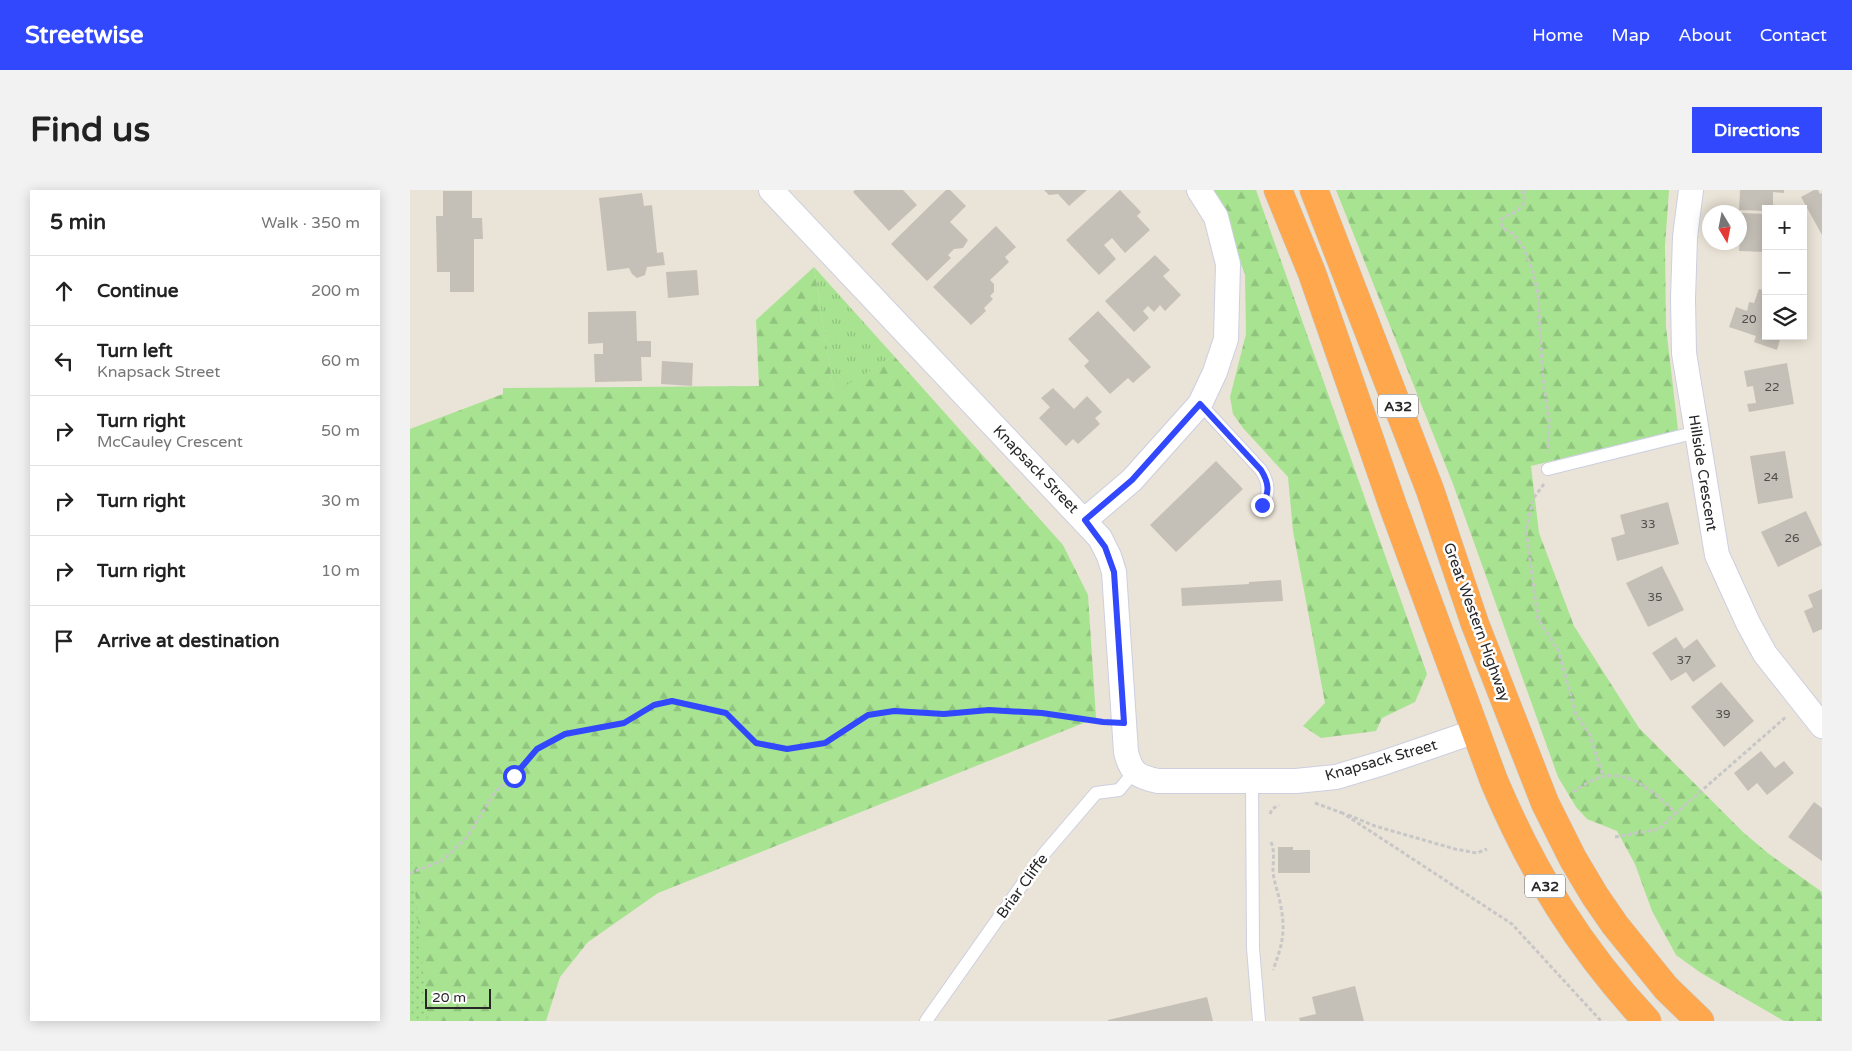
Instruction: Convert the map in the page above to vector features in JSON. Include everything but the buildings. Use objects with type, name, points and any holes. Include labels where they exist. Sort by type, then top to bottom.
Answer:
[{"type":"highway","name":"A32","points":[[1278,190],[1312,273],[1394,509],[1508,815],[1537,873],[1555,903],[1602,971],[1647,1021]]},
{"type":"highway","name":"Great Western Highway","points":[[1314,190],[1430,490],[1475,624],[1545,803],[1595,896],[1615,925],[1666,988],[1700,1021]]},
{"type":"highway","points":[[1475,624],[1488,706],[1484,721],[1476,731]]},
{"type":"highway","points":[[1476,731],[1488,732],[1496,737],[1545,803]]},
{"type":"street","name":"Knapsack Street","points":[[772,190],[1085,520],[1105,547],[1114,572],[1126,752],[1128,762],[1134,772],[1143,778],[1158,781],[1296,781],[1336,776],[1382,763],[1476,731]]},
{"type":"street","points":[[1085,520],[1132,480],[1200,404],[1215,372],[1226,339],[1228,264],[1216,217],[1198,190]]},
{"type":"street","name":"Hillside Crescent","points":[[1690,190],[1685,242],[1684,344],[1714,543],[1722,568],[1765,654],[1822,726]]},
{"type":"lane","points":[[1200,404],[1261,470],[1266,478],[1268,490],[1260,509]]},
{"type":"lane","points":[[1548,469],[1697,432]]},
{"type":"lane","name":"Briar Cliffe","points":[[926,1021],[1043,855],[1096,793],[1119,790],[1134,772]]},
{"type":"lane","points":[[1252,782],[1253,948],[1259,1021]]},
{"type":"path","points":[[410,873],[442,861],[467,837],[495,792],[514,776],[537,749],[565,734],[624,723],[654,705],[672,701],[726,713],[756,743],[787,749],[825,743],[868,715],[894,711],[944,714],[989,710],[1124,723]]},
{"type":"path","points":[[1615,837],[1659,828],[1783,720]]},
{"type":"path","points":[[1573,792],[1597,778],[1616,776],[1634,780],[1654,792],[1676,813]]},
{"type":"path","points":[[1252,806],[1284,802],[1272,809],[1268,820]]},
{"type":"path","points":[[1308,802],[1320,804],[1375,826],[1454,849],[1477,853],[1487,849]]},
{"type":"path","points":[[1341,812],[1512,924],[1601,1021]]},
{"type":"path","points":[[1268,837],[1273,846],[1273,874],[1284,931],[1282,948],[1271,974]]},
{"type":"green space","points":[[1210,190],[1256,190],[1427,674],[1415,702],[1382,718],[1376,731],[1321,738],[1303,726],[1325,703],[1293,531],[1288,477],[1243,428],[1233,414],[1230,397],[1246,334],[1245,274]]},
{"type":"green space","points":[[1336,190],[1669,190],[1665,246],[1666,327],[1678,430],[1531,466],[1539,533],[1574,626],[1639,728],[1744,833],[1769,854],[1822,892],[1822,1021],[1784,1021],[1701,973],[1676,955],[1652,911],[1635,864],[1617,831],[1587,819],[1576,807],[1558,777],[1453,484]]},
{"type":"green space","points":[[814,267],[894,356],[834,394]]},
{"type":"green space","points":[[814,267],[834,393],[894,356],[1063,545],[1088,595],[1096,718],[658,893],[588,942],[560,977],[546,1021],[410,1021],[410,429],[503,394],[503,388],[759,386],[756,320]]},
{"type":"green space","points":[[410,840],[428,1021],[410,1021]]},
{"type":"route","points":[[514,776],[537,749],[565,734],[624,723],[654,705],[672,701],[726,713],[756,743],[787,749],[825,743],[868,715],[894,711],[944,714],[989,710],[1042,713],[1103,722],[1124,723],[1114,572],[1112,563],[1100,538],[1085,520],[1132,480],[1200,404],[1261,470],[1266,478],[1268,490],[1262,505]]}]
